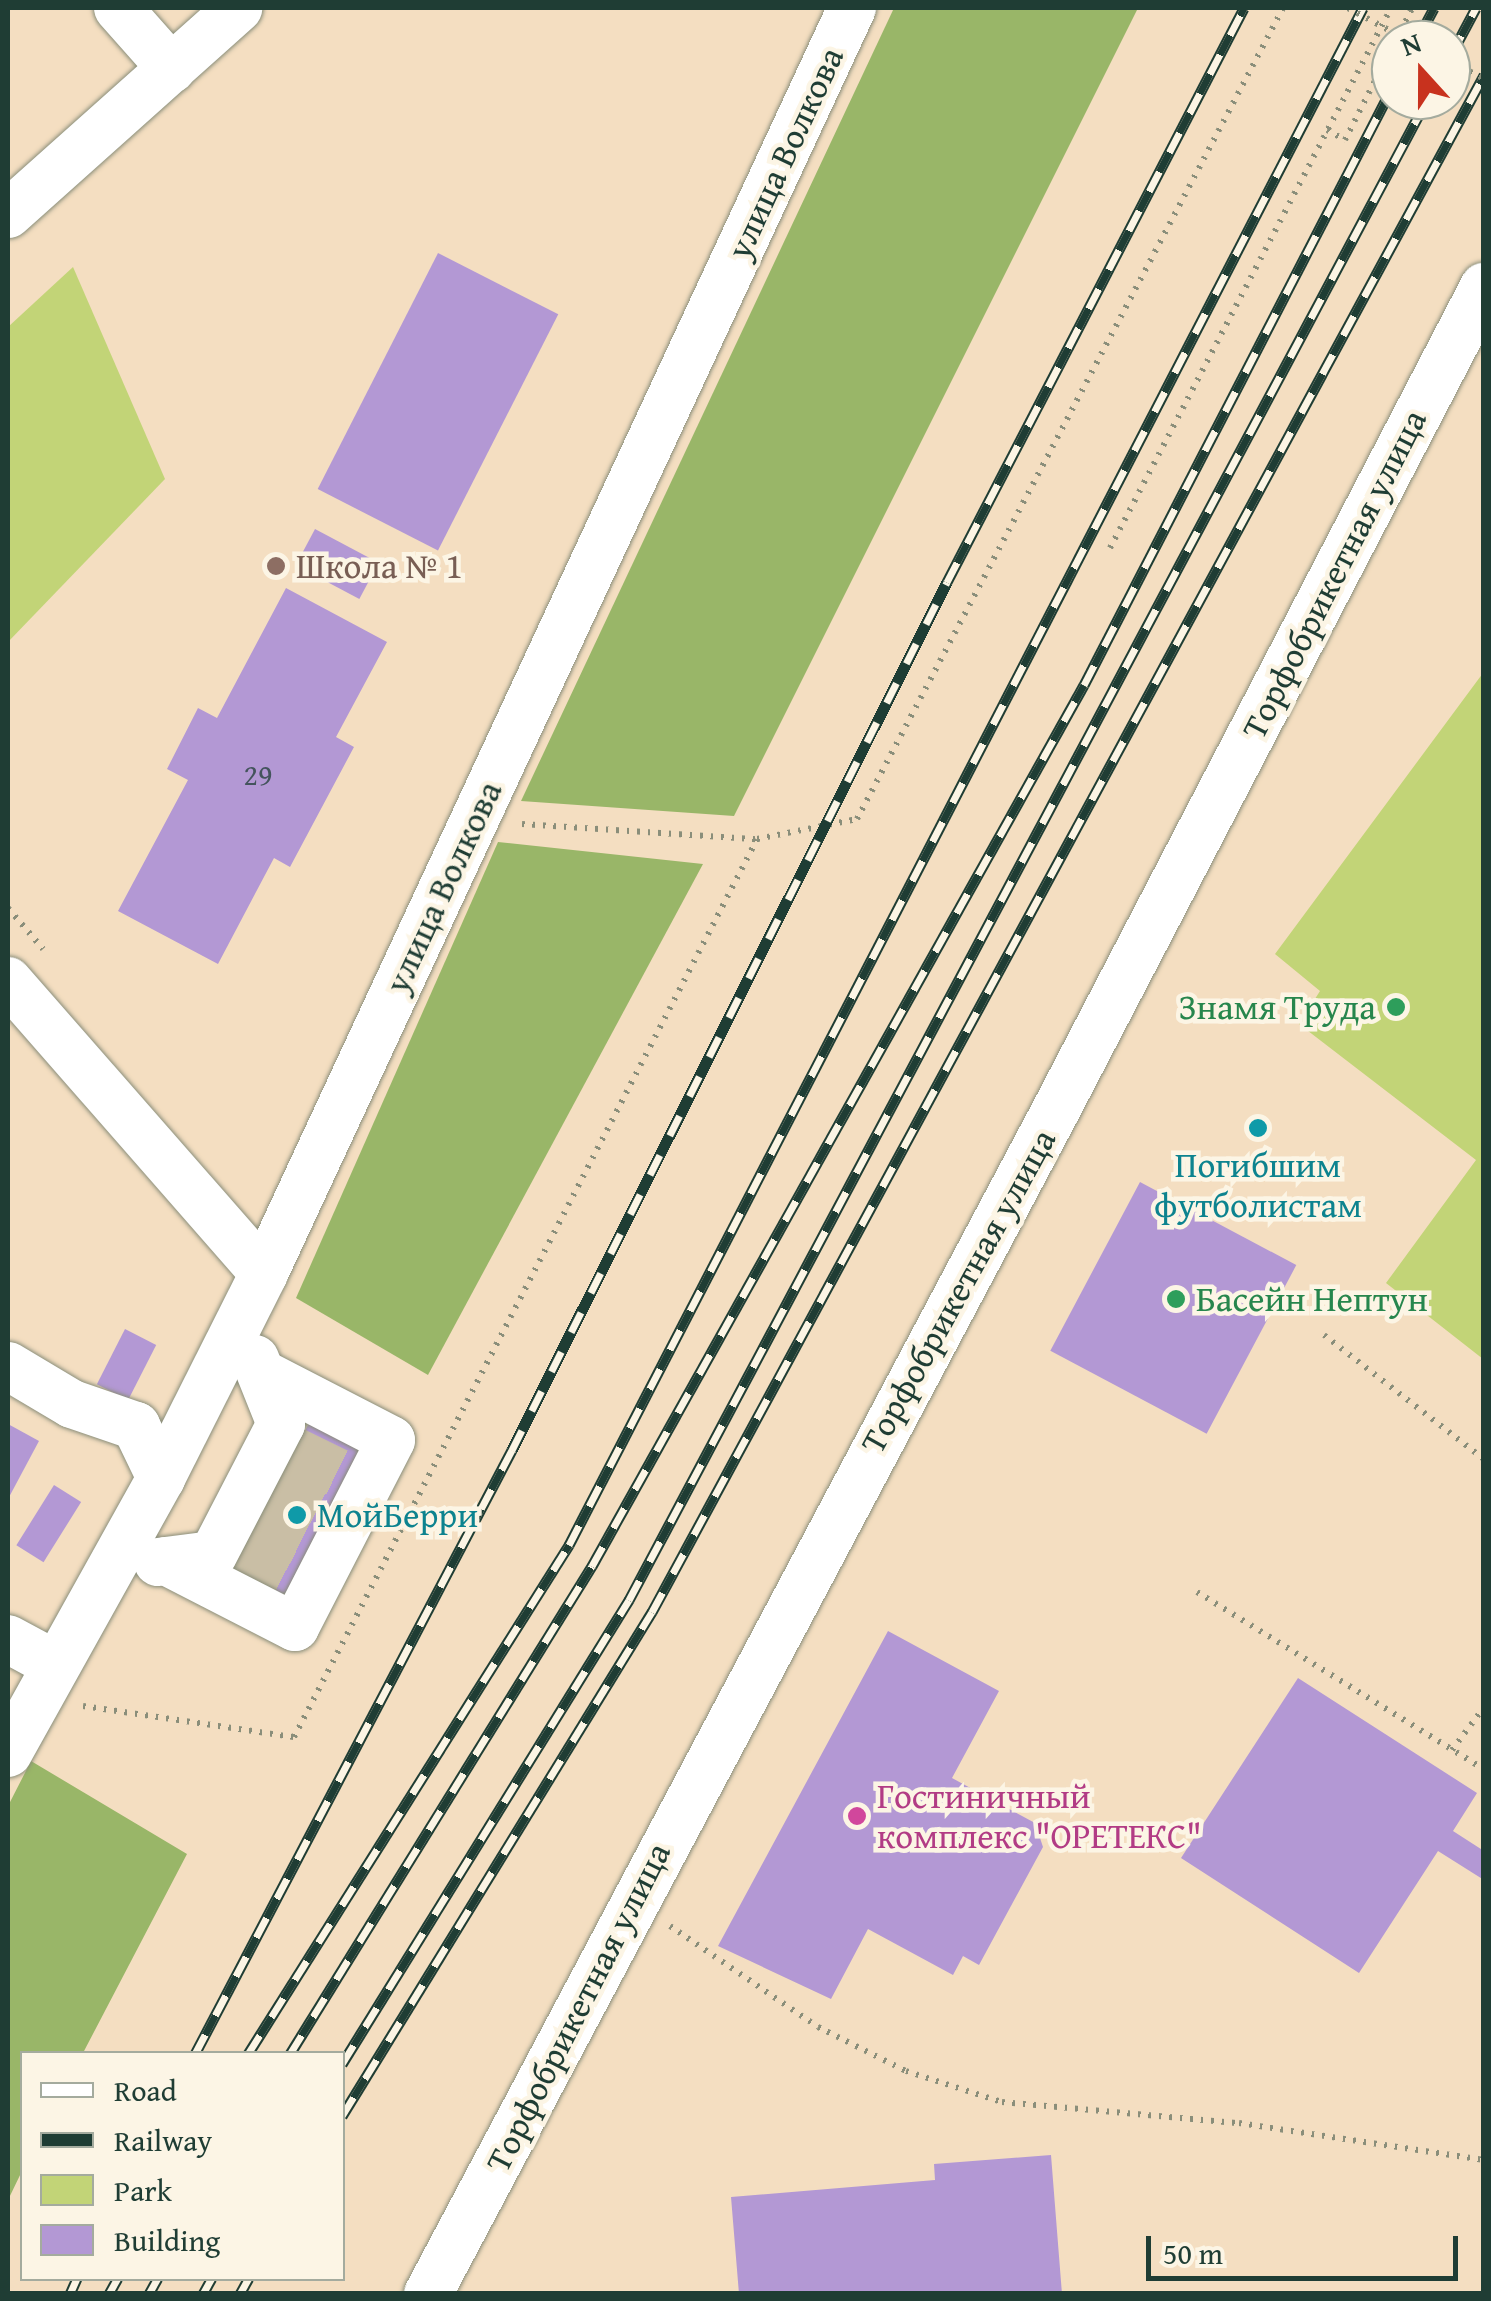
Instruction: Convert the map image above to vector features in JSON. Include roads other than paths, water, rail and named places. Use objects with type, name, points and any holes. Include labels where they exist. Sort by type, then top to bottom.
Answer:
[{"type":"street","points":[[118,8],[172,68]]},
{"type":"street","points":[[8,214],[238,8]]},
{"type":"street","name":"улица Волкова","points":[[8,1754],[161,1478],[238,1326],[852,8]]},
{"type":"street","name":"Торфобрикетная улица","points":[[428,2294],[632,1900],[1056,1110],[1484,287]]},
{"type":"street","points":[[8,981],[264,1272]]},
{"type":"street","points":[[114,1564],[213,1555],[257,1496],[281,1424],[238,1326]]},
{"type":"street","points":[[8,1366],[72,1404],[136,1426],[161,1478]]},
{"type":"street","points":[[166,1561],[295,1627],[333,1535],[391,1440],[262,1374]]},
{"type":"street","points":[[8,1639],[47,1682]]},
{"type":"tunnel","points":[[294,1451],[353,1480]]},
{"type":"tunnel","points":[[278,1481],[337,1511]]},
{"type":"tunnel","points":[[258,1520],[317,1549]]},
{"type":"tunnel","points":[[241,1553],[299,1583]]},
{"type":"railway","points":[[197,2051],[512,1450],[947,582],[1244,8]]},
{"type":"railway","points":[[250,2051],[569,1545],[1363,8]]},
{"type":"railway","points":[[1428,20],[1434,8]]},
{"type":"railway","points":[[1470,20],[1476,8]]},
{"type":"railway","points":[[345,2111],[652,1612],[1484,75]]},
{"type":"railway","points":[[292,2051],[592,1566],[1084,685],[1376,120]]},
{"type":"railway","points":[[345,2059],[629,1600],[1416,120]]},
{"type":"railway","points":[[70,2294],[76,2281]]},
{"type":"railway","points":[[109,2294],[116,2281]]},
{"type":"railway","points":[[149,2294],[156,2281]]},
{"type":"railway","points":[[203,2294],[210,2281]]},
{"type":"railway","points":[[240,2294],[247,2281]]},
{"type":"place","name":"Школа № 1","points":[[276,566]]},
{"type":"place","name":"Знамя Труда","points":[[1396,1007]]},
{"type":"place","name":"Погибшим футболистам","points":[[1258,1128]]},
{"type":"place","name":"Басейн Нептун","points":[[1176,1299]]},
{"type":"place","name":"МойБерри","points":[[297,1515]]},
{"type":"place","name":"Гостиничный комплекс \"ОРЕТЕКС\"","points":[[857,1816]]}]
